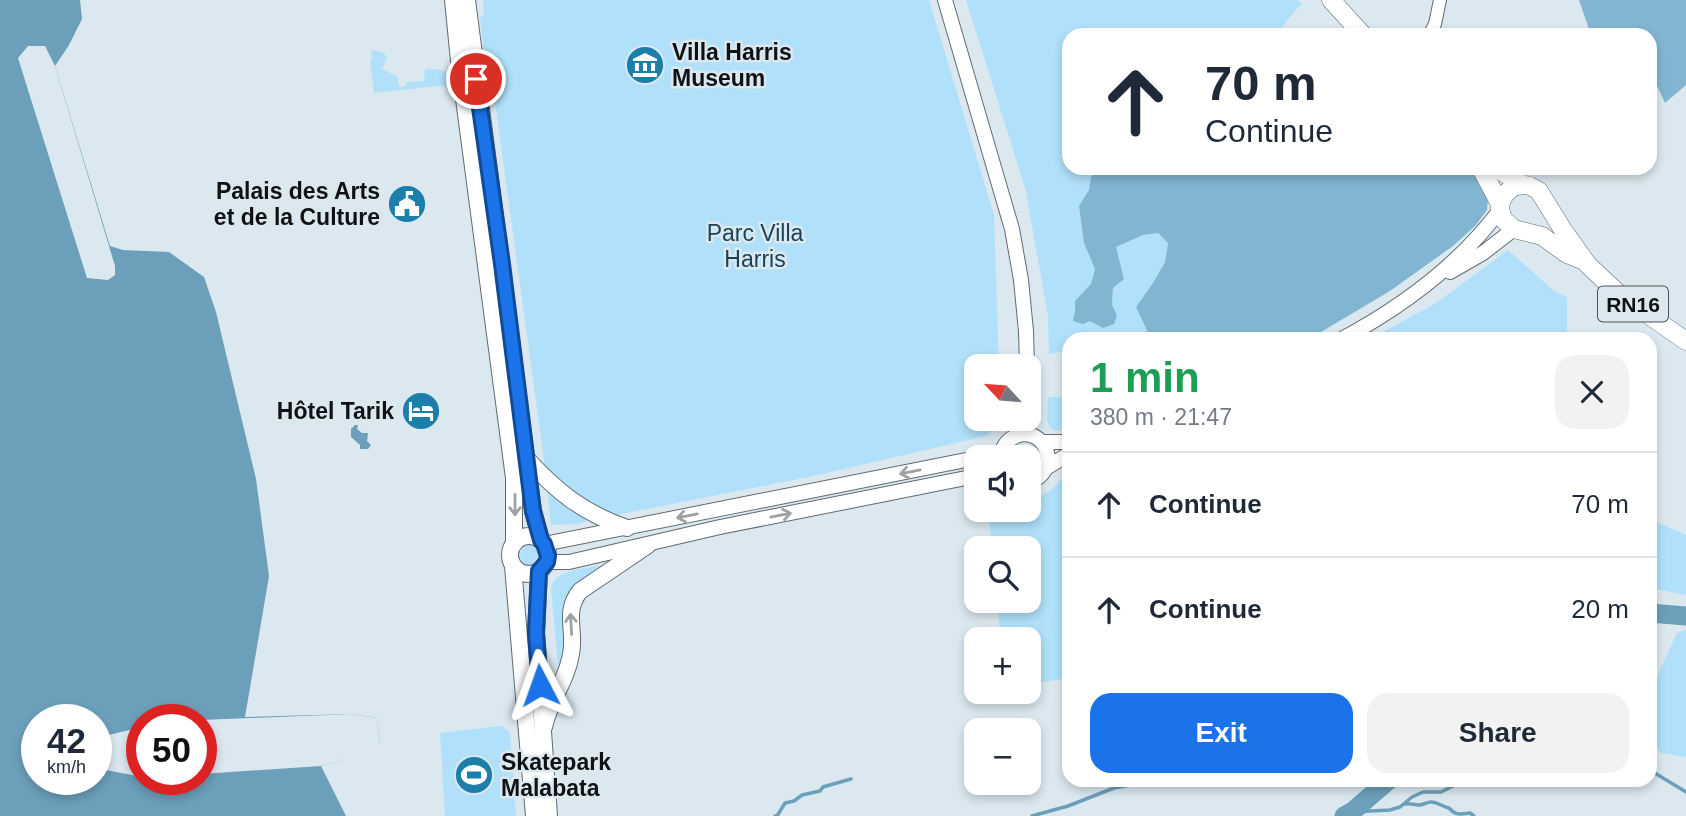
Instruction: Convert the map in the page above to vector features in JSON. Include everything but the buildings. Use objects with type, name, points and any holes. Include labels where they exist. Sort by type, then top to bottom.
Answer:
[{"type":"main road","points":[[453,0],[514,478],[514,544],[510,555],[534,816]]},
{"type":"main road","points":[[467,0],[533,511],[547,550],[536,633],[549,816]]},
{"type":"main road","points":[[1331,0],[1357,28]]},
{"type":"main road","points":[[1484,175],[1504,220],[1518,230],[1534,228],[1545,213],[1545,201],[1539,191],[1524,185],[1508,190],[1500,207]]},
{"type":"main road","points":[[1508,175],[1524,185]]},
{"type":"main road","name":"RN16","points":[[1545,201],[1584,261],[1620,295],[1686,341]]},
{"type":"main road","name":"RN16","points":[[1518,230],[1542,236],[1567,254],[1584,261]]},
{"type":"main road","points":[[526,458],[552,485],[575,503],[606,520],[627,527]]},
{"type":"main road","points":[[514,544],[530,536],[542,542]]},
{"type":"main road","points":[[543,736],[546,719],[571,655],[570,612],[573,601],[580,591],[648,545]]},
{"type":"main road","points":[[513,566],[528,575],[543,567]]},
{"type":"street","points":[[945,0],[1012,229],[1021,280],[1027,354]]},
{"type":"street","points":[[1433,28],[1440,0]]},
{"type":"street","points":[[1353,332],[1395,307],[1432,280],[1466,250],[1500,207]]},
{"type":"street","points":[[1432,280],[1467,264],[1518,230]]},
{"type":"street","points":[[1006,445],[1009,440],[1023,434],[1031,435],[1045,447],[1048,457],[1046,468]]},
{"type":"street","points":[[1042,442],[1062,442]]},
{"type":"street","points":[[1041,474],[1062,458]]},
{"type":"street","points":[[542,542],[964,460]]},
{"type":"street","points":[[543,567],[720,527],[964,478]]},
{"type":"green space","name":"Parc Villa Harris","points":[[483,0],[929,0],[994,215],[999,354],[964,354],[964,431],[992,431],[986,436],[809,477],[616,515],[594,507],[559,482],[545,467],[492,80],[486,76],[480,18],[484,14]]},
{"type":"green space","points":[[966,0],[1296,0],[1302,3],[1281,28],[1062,28],[1062,175],[1093,175],[1090,190],[1079,206],[1084,243],[1095,268],[1091,284],[1075,301],[1074,321],[1090,321],[1117,315],[1112,305],[1113,288],[1124,278],[1116,247],[1143,235],[1158,233],[1168,243],[1165,262],[1136,307],[1148,332],[1062,332],[1062,352],[1049,354],[1048,317],[1026,191]]},
{"type":"green space","points":[[371,51],[384,53],[387,58],[382,69],[398,77],[401,87],[407,82],[424,81],[425,69],[446,71],[447,85],[374,93],[370,60]]},
{"type":"green space","points":[[1508,250],[1554,291],[1567,297],[1567,332],[1383,332],[1436,303]]},
{"type":"green space","points":[[1048,397],[1062,397],[1062,430],[1051,429],[1047,421]]},
{"type":"green space","points":[[1062,478],[1062,679],[1041,682],[1041,627],[1000,627],[998,613],[1041,613],[1041,536],[991,536],[989,522],[1041,522],[1041,495],[1053,489]]},
{"type":"green space","points":[[547,485],[595,519],[577,524],[551,525]]},
{"type":"green space","points":[[1657,522],[1686,535],[1686,595],[1657,589]]},
{"type":"green space","points":[[526,545],[534,545],[540,555],[534,565],[526,565],[520,559],[520,551]]},
{"type":"green space","points":[[608,564],[580,586],[559,678],[551,588],[557,578],[567,572]]},
{"type":"green space","points":[[1686,630],[1686,757],[1661,753],[1657,747],[1657,680],[1677,633]]},
{"type":"green space","name":"Skatepark Malabata","points":[[501,726],[510,732],[516,816],[445,816],[440,733]]},
{"type":"shaded area","points":[[0,0],[80,0],[82,19],[55,66],[110,246],[123,250],[169,252],[204,277],[216,312],[256,479],[269,576],[245,717],[352,714],[377,718],[380,742],[359,754],[321,766],[346,816],[0,816]]},
{"type":"shaded area","points":[[1579,0],[1686,0],[1686,85],[1665,103],[1657,85],[1657,28],[1589,28]]},
{"type":"shaded area","points":[[1475,175],[1485,188],[1488,197],[1487,210],[1476,225],[1453,246],[1390,291],[1321,332],[1148,332],[1136,307],[1165,262],[1168,243],[1158,233],[1143,235],[1116,247],[1124,279],[1113,288],[1112,305],[1117,315],[1114,324],[1103,328],[1090,321],[1083,324],[1073,321],[1075,301],[1091,284],[1095,269],[1084,243],[1079,206],[1089,190],[1091,177]]},
{"type":"shaded area","points":[[358,425],[357,429],[362,433],[368,433],[367,441],[371,445],[368,449],[360,449],[360,445],[351,437],[351,429]]},
{"type":"pier","points":[[28,46],[45,46],[55,66],[115,266],[115,275],[108,280],[87,278],[18,58]]},
{"type":"pier","points":[[352,714],[377,718],[380,742],[353,757],[321,766],[217,773],[217,719]]},
{"type":"pier","points":[[126,731],[126,774],[112,771],[112,734]]},
{"type":"waterway","points":[[1657,614],[1686,616]]},
{"type":"waterway","points":[[1657,774],[1686,792]]},
{"type":"waterway","points":[[775,816],[785,803],[851,779]]},
{"type":"waterway","points":[[1032,816],[1119,787]]},
{"type":"waterway","points":[[1344,816],[1381,787]]},
{"type":"waterway","points":[[1352,812],[1390,810],[1400,807],[1423,792],[1441,792],[1451,787]]},
{"type":"waterway","points":[[1406,804],[1434,802],[1456,813],[1470,813],[1474,816]]},
{"type":"place","name":"Villa Harris Museum","points":[[645,65]]},
{"type":"place","name":"Palais des Arts et de la Culture","points":[[407,204]]},
{"type":"place","name":"Hôtel Tarik","points":[[421,411]]},
{"type":"place","name":"Skatepark Malabata","points":[[474,775]]},
{"type":"route","points":[[476,79],[533,511],[548,556],[544,567],[539,571],[536,633],[540,685]]}]
